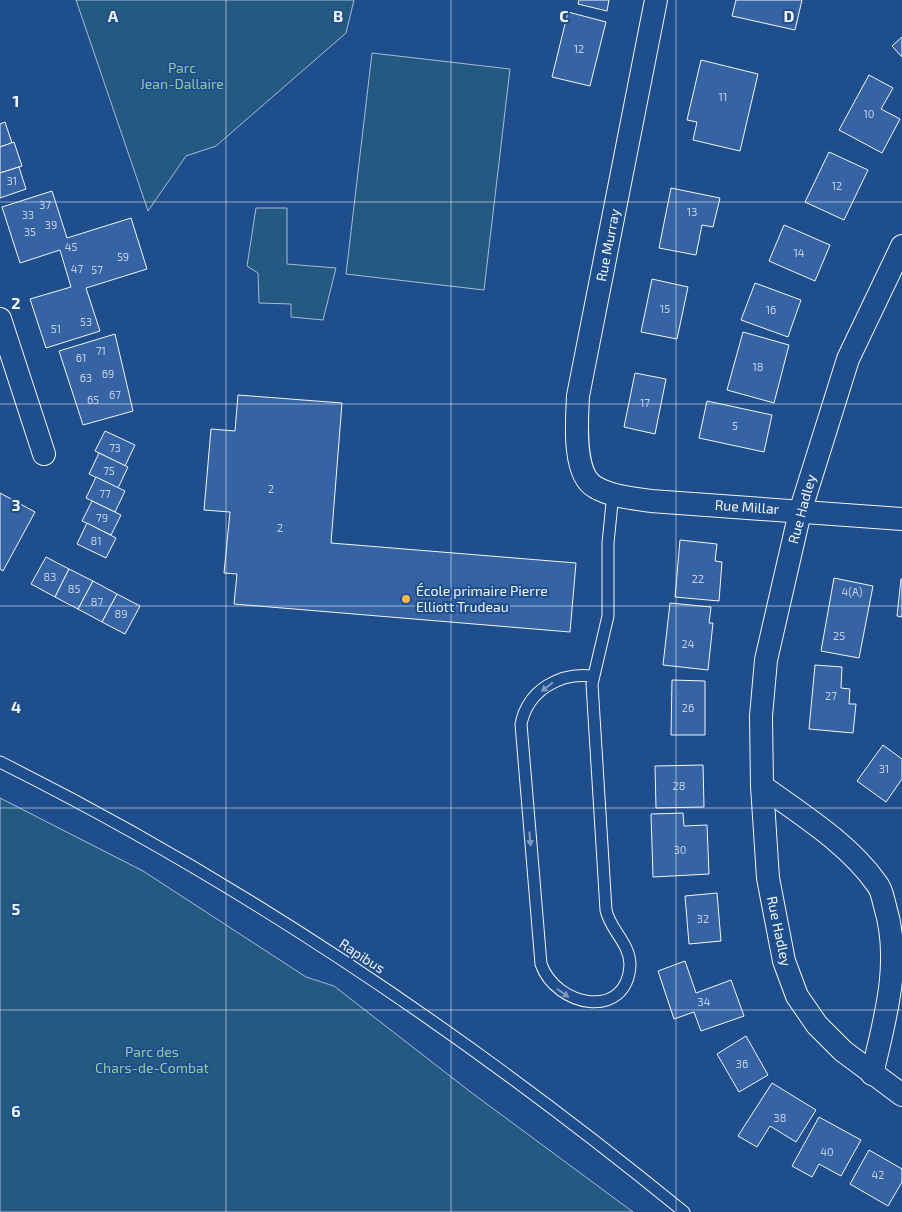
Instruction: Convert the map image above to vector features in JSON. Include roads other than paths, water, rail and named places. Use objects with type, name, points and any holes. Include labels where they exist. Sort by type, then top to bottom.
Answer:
[{"type":"street","name":"Rue Murray","points":[[603,490],[580,466],[576,432],[578,396],[656,0]]},
{"type":"street","name":"Rue Hadley","points":[[902,246],[848,359],[800,512],[766,660],[761,716],[762,786],[768,878],[784,961],[790,978],[797,996],[817,1025],[843,1051],[902,1095]]},
{"type":"street","points":[[0,320],[44,454]]},
{"type":"street","name":"Rue Millar","points":[[603,490],[651,501],[902,519]]},
{"type":"street","points":[[762,786],[852,853],[879,886],[891,923],[894,963],[890,997],[872,1074]]},
{"type":"lane","points":[[592,676],[572,675],[551,683],[530,701],[521,724],[540,959],[545,974],[557,989],[576,1000],[594,1003],[609,998],[620,990],[627,978],[630,965],[628,951],[610,923],[606,910],[592,676],[608,616],[608,543],[603,490]]},
{"type":"lane","name":"Rapibus","points":[[0,762],[171,854],[365,976],[504,1071],[684,1212]]},
{"type":"place","name":"École primaire Pierre Elliott Trudeau","points":[[406,599]]},
{"type":"park label","name":"Parc Jean-Dallaire","points":[[182,76]]},
{"type":"park label","name":"Parc des Chars-de-Combat","points":[[152,1060]]}]
